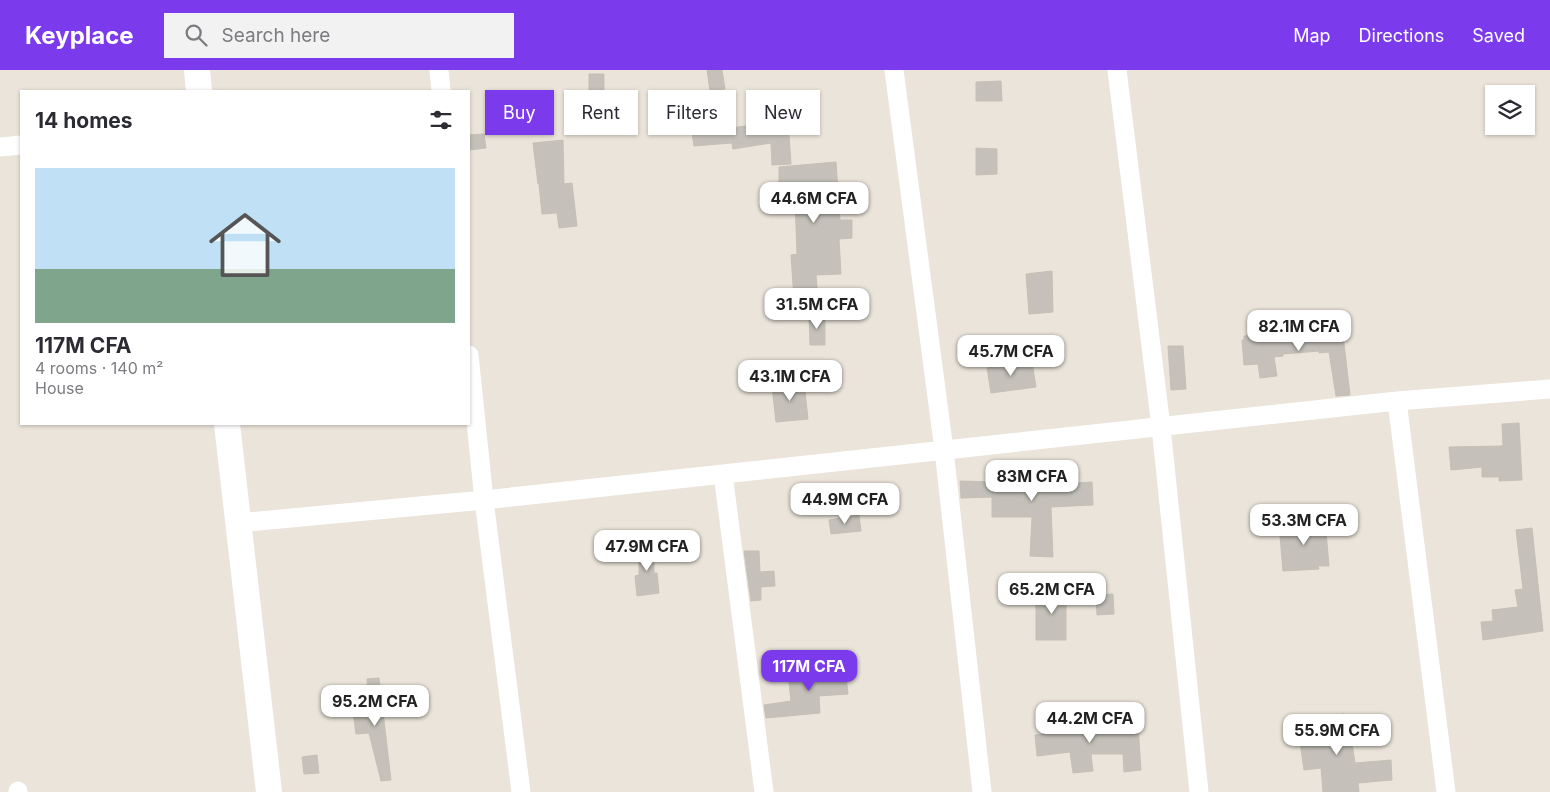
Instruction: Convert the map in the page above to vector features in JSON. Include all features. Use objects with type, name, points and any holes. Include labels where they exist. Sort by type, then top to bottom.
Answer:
[{"type":"street","points":[[197,70],[199,90]]},
{"type":"street","points":[[439,70],[441,90]]},
{"type":"street","points":[[894,70],[944,450],[982,792]]},
{"type":"street","points":[[1117,70],[1162,427],[1199,792]]},
{"type":"street","points":[[0,147],[20,144]]},
{"type":"street","points":[[470,365],[484,500],[521,792]]},
{"type":"street","points":[[238,523],[484,500],[1397,401],[1550,389]]},
{"type":"street","points":[[1397,401],[1446,792]]},
{"type":"street","points":[[227,425],[269,792]]},
{"type":"street","points":[[723,474],[764,792]]},
{"type":"building","points":[[707,70],[722,70],[725,89],[710,90]]},
{"type":"building","points":[[589,74],[604,74],[604,90],[589,90]]},
{"type":"building","points":[[1001,81],[1002,101],[976,101],[976,82]]},
{"type":"building","points":[[746,126],[746,135],[789,135],[791,164],[772,165],[771,143],[733,149],[732,143],[694,146],[692,135],[736,135],[736,127]]},
{"type":"building","points":[[484,134],[486,148],[470,150],[470,135]]},
{"type":"building","points":[[563,140],[564,184],[572,183],[577,226],[559,228],[557,213],[542,214],[533,143]]},
{"type":"building","points":[[976,148],[997,149],[997,174],[976,175]]},
{"type":"building","points":[[836,162],[840,220],[852,220],[852,238],[839,239],[841,274],[816,275],[818,299],[794,300],[791,255],[797,254],[795,198],[779,198],[779,167]]},
{"type":"building","points":[[1052,271],[1053,312],[1029,314],[1026,274]]},
{"type":"building","points":[[825,314],[825,345],[810,345],[809,316]]},
{"type":"building","points":[[1342,327],[1350,395],[1336,396],[1329,352],[1283,354],[1283,356],[1274,357],[1277,376],[1260,378],[1258,364],[1244,365],[1242,340],[1244,340],[1244,336]]},
{"type":"building","points":[[1168,346],[1183,346],[1186,389],[1171,390]]},
{"type":"building","points":[[1032,362],[1036,387],[991,393],[987,368]]},
{"type":"building","points":[[804,383],[808,419],[776,422],[772,386]]},
{"type":"building","points":[[1519,423],[1522,480],[1499,481],[1499,477],[1482,477],[1482,467],[1451,470],[1449,447],[1503,446],[1502,424]]},
{"type":"building","points":[[1057,465],[1059,484],[1092,482],[1093,505],[1051,507],[1053,557],[1030,556],[1032,517],[992,517],[992,497],[961,498],[960,481],[1034,483],[1033,467]]},
{"type":"building","points":[[859,515],[861,531],[831,534],[829,520]]},
{"type":"building","points":[[1325,520],[1329,566],[1318,566],[1319,569],[1283,571],[1279,524]]},
{"type":"building","points":[[1532,528],[1543,631],[1483,640],[1481,622],[1493,621],[1492,610],[1518,607],[1515,590],[1523,589],[1516,530]]},
{"type":"building","points":[[639,545],[654,545],[654,573],[657,573],[659,593],[637,596],[635,576],[639,575]]},
{"type":"building","points":[[744,551],[759,551],[760,572],[774,571],[775,586],[761,587],[761,600],[751,601]]},
{"type":"building","points":[[1047,583],[1062,584],[1062,596],[1066,596],[1066,640],[1036,640],[1036,601],[1047,600]]},
{"type":"building","points":[[1113,594],[1114,614],[1097,615],[1096,595]]},
{"type":"building","points":[[845,668],[848,694],[819,696],[820,713],[766,718],[764,705],[791,701],[788,674]]},
{"type":"building","points":[[379,678],[391,780],[381,781],[369,733],[356,734],[353,711],[369,709],[367,679]]},
{"type":"building","points":[[1060,714],[1060,731],[1138,725],[1141,770],[1124,772],[1123,754],[1091,754],[1093,771],[1073,773],[1070,752],[1037,756],[1035,735],[1044,734],[1043,715]]},
{"type":"building","points":[[1344,714],[1346,730],[1350,730],[1355,763],[1391,760],[1392,780],[1358,783],[1359,792],[1323,792],[1321,768],[1304,770],[1297,721]]},
{"type":"building","points":[[317,755],[319,773],[304,774],[302,757]]}]
